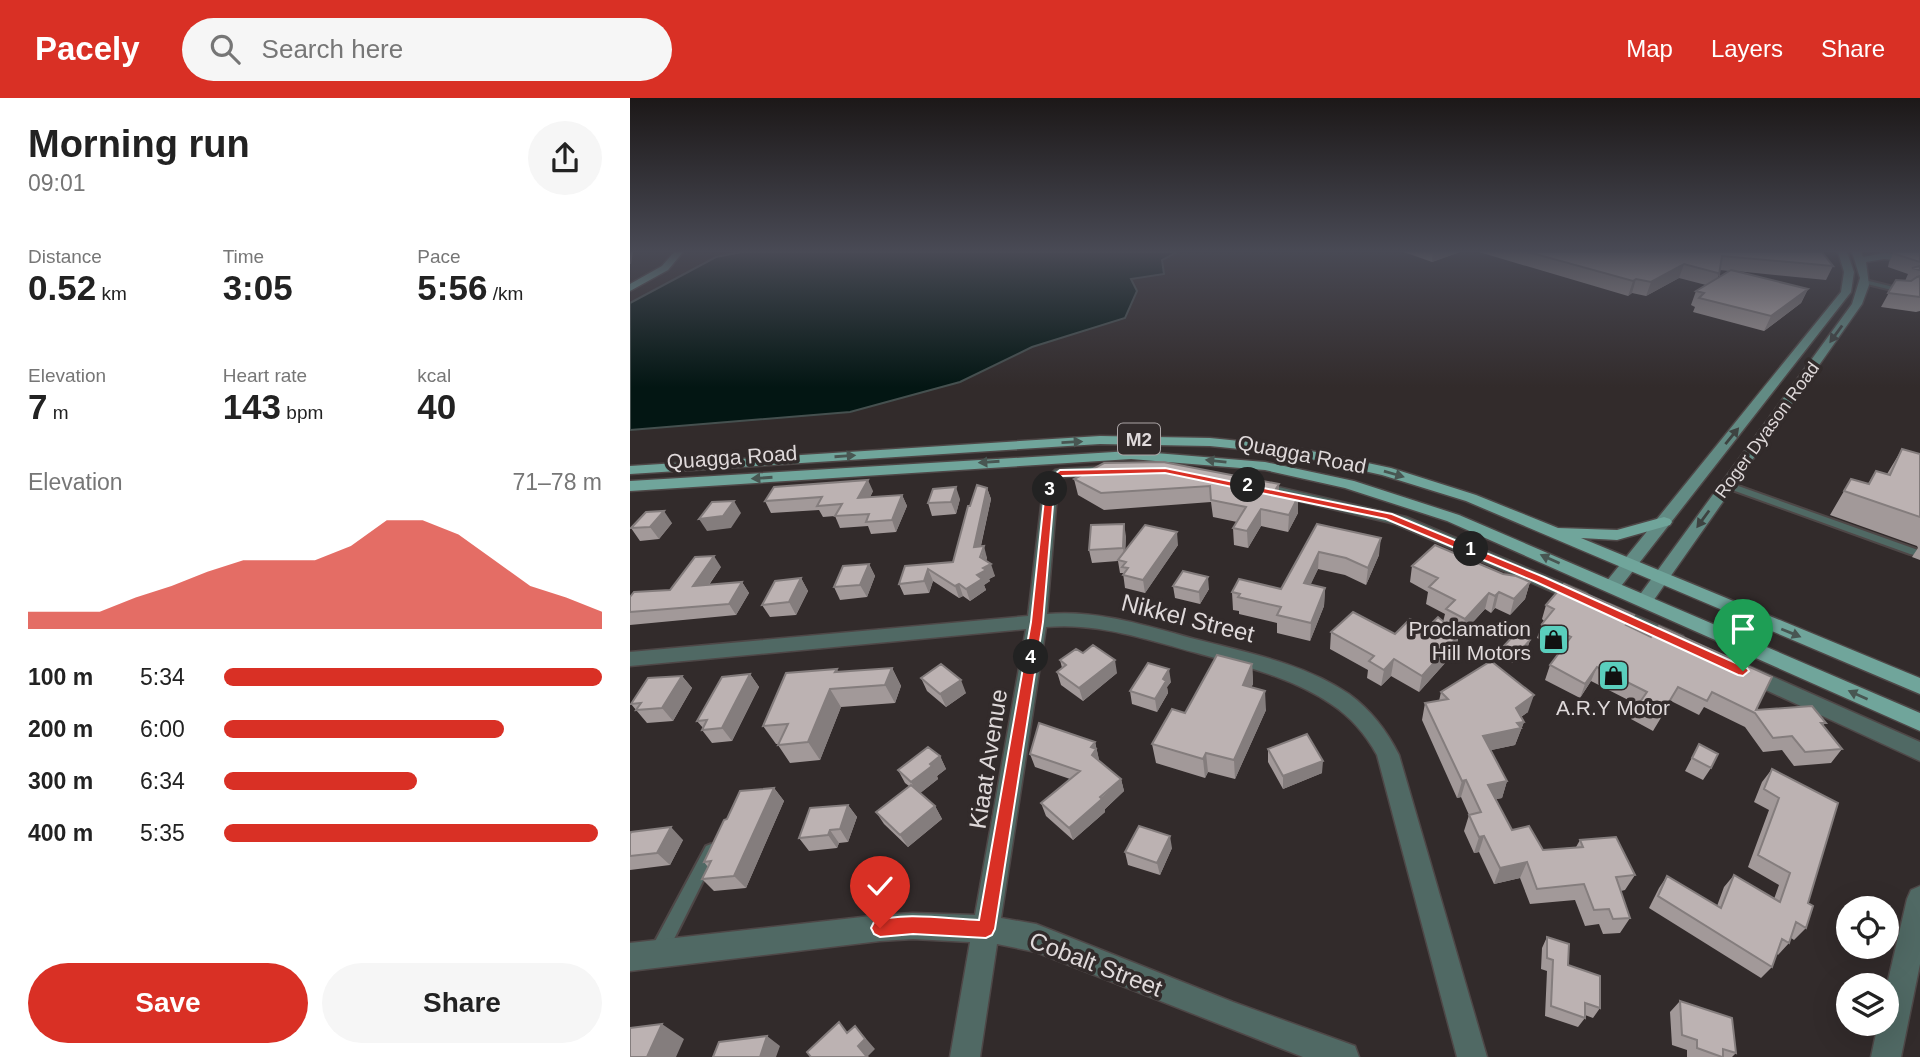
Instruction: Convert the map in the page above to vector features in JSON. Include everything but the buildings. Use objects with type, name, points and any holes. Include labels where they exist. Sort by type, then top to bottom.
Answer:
[{"type":"main road","name":"Roger Dyason Road","points":[[1612,586],[1842,297]]},
{"type":"main road","name":"Roger Dyason Road","points":[[1645,600],[1862,297]]},
{"type":"main road","name":"Quagga Road","points":[[630,470],[1100,440],[1210,442],[1288,450],[1375,468],[1458,494],[1920,686]]},
{"type":"main road","name":"Quagga Road","points":[[630,486],[1056,458],[1142,456],[1203,459],[1306,474],[1395,497],[1453,518],[1920,722]]},
{"type":"main road","points":[[1546,529],[1617,534],[1664,522]]},
{"type":"street","name":"Kiaat Avenue","points":[[965,1057],[1037,622],[1051,481],[1060,473],[1156,470],[1206,478]]},
{"type":"street","points":[[1234,483],[1376,513],[1411,524],[1687,646]]},
{"type":"street","name":"Nikkel Street","points":[[630,659],[1075,620],[1129,628],[1265,665],[1339,699],[1375,730],[1388,755],[1472,1057]]},
{"type":"street","points":[[1732,666],[1920,752]]},
{"type":"street","points":[[1886,1057],[1920,901]]},
{"type":"street","name":"Cobalt Street","points":[[630,957],[880,928],[913,926],[986,929],[1036,938],[1233,1017],[1344,1057]]},
{"type":"lane","points":[[1727,485],[1914,552]]},
{"type":"lane","points":[[658,954],[719,835]]},
{"type":"shaded area","points":[[642,297],[1134,297],[1125,318],[1032,347],[960,382],[850,412],[630,430],[630,303]]},
{"type":"place","name":"Proclamation Hill Motors","points":[[1554,640]]},
{"type":"place","name":"A.R.Y Motor","points":[[1613,675]]},
{"type":"route","points":[[880,928],[913,926],[986,929],[1037,622],[1051,481],[1060,473],[1165,471],[1247,485],[1389,516],[1540,579],[1743,671]]}]
